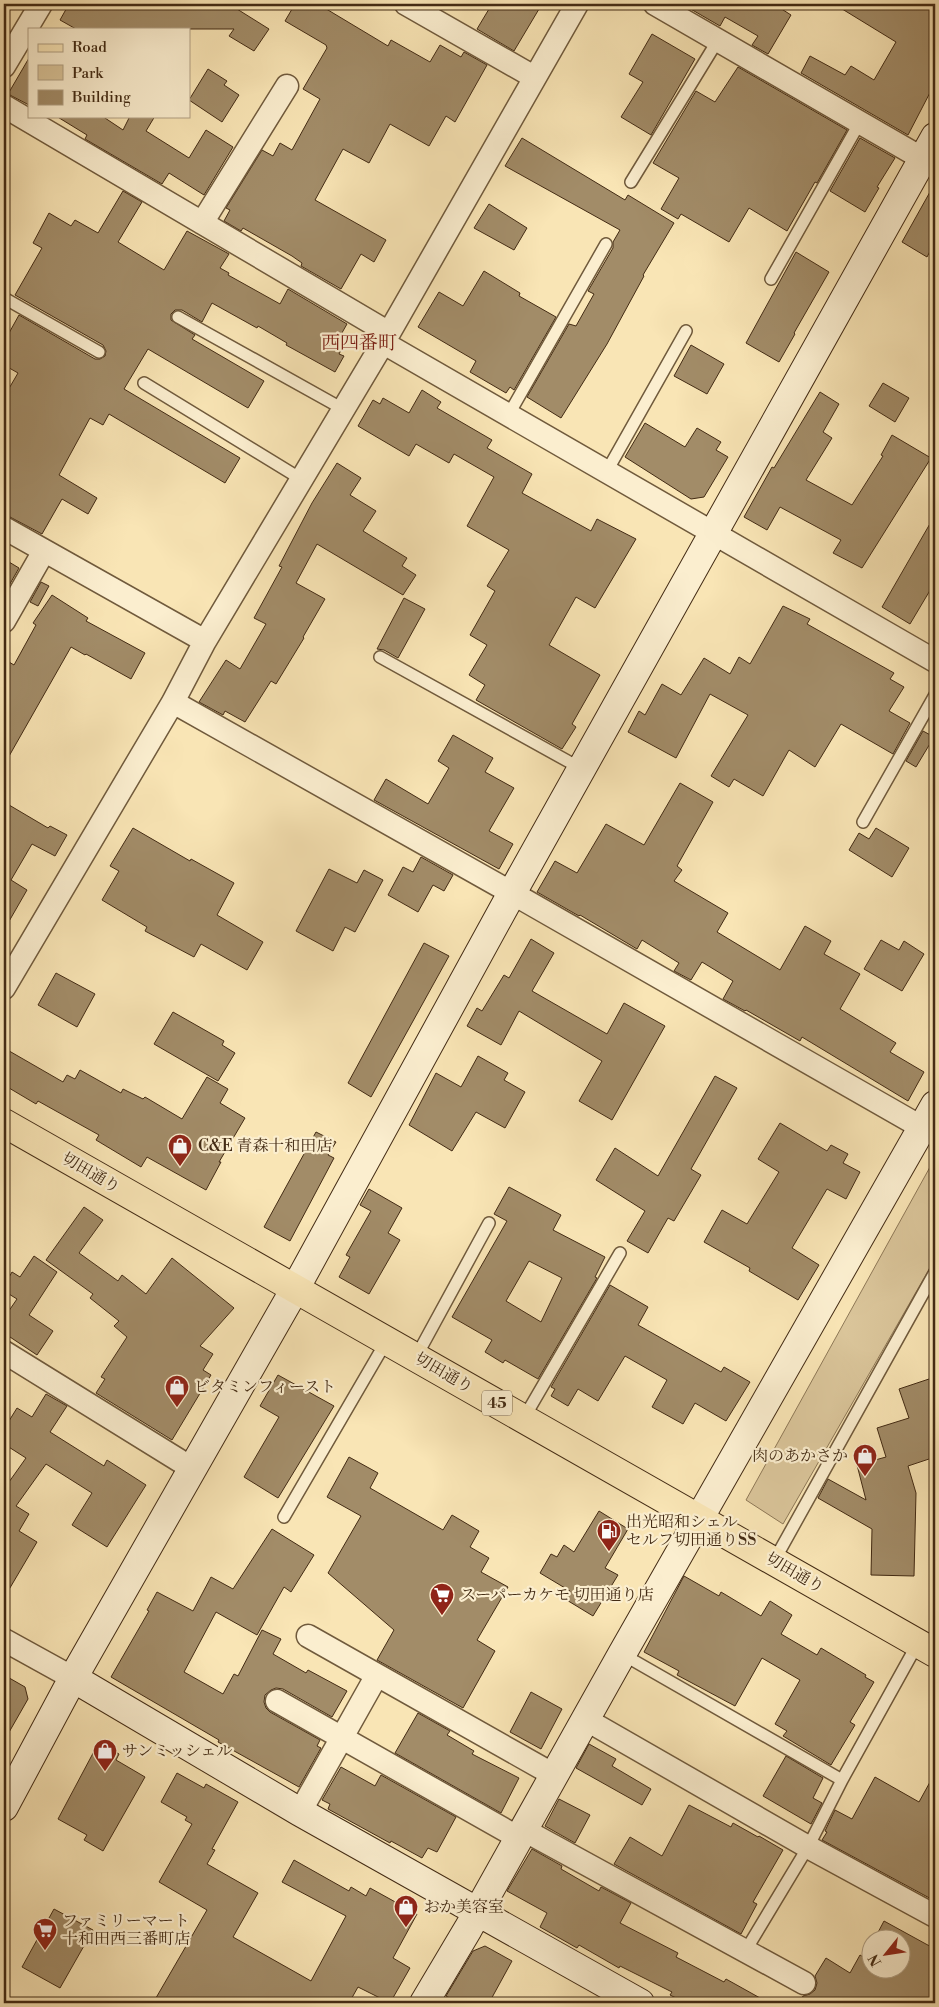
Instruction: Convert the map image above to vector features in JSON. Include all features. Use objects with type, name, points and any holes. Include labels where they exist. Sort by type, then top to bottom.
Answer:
[{"type":"main road","name":"切田通り","points":[[4,1124],[927,1648]]},
{"type":"street","points":[[4,66],[40,4]]},
{"type":"street","points":[[406,4],[534,76]]},
{"type":"street","points":[[4,988],[173,702],[205,641],[343,409],[534,76],[578,4]]},
{"type":"street","points":[[4,1807],[73,1678],[295,1288],[512,893],[714,533],[931,154],[860,122],[655,4]]},
{"type":"street","points":[[202,223],[287,86]]},
{"type":"street","points":[[4,106],[202,223],[509,414],[935,660]]},
{"type":"street","points":[[4,528],[205,641]]},
{"type":"street","points":[[4,621],[44,551]]},
{"type":"street","points":[[173,702],[512,893],[931,1122],[699,1519],[479,1911],[424,2003]]},
{"type":"street","points":[[4,1352],[193,1469]]},
{"type":"street","points":[[308,1636],[554,1775]]},
{"type":"street","points":[[4,1640],[73,1678],[300,1812],[640,2003]]},
{"type":"street","points":[[300,1812],[377,1675]]},
{"type":"street","points":[[277,1701],[342,1738],[746,1950],[804,1983]]},
{"type":"street","points":[[586,1719],[808,1847],[935,1916]]},
{"type":"lane","points":[[631,182],[718,40]]},
{"type":"lane","points":[[771,279],[860,122]]},
{"type":"lane","points":[[509,414],[606,244]]},
{"type":"lane","points":[[4,298],[99,352]]},
{"type":"lane","points":[[178,317],[343,409]]},
{"type":"lane","points":[[607,471],[686,331]]},
{"type":"lane","points":[[144,383],[301,479]]},
{"type":"lane","points":[[380,657],[582,769]]},
{"type":"lane","points":[[863,822],[935,696]]},
{"type":"lane","points":[[416,1357],[489,1223]]},
{"type":"lane","points":[[524,1418],[620,1253]]},
{"type":"lane","points":[[774,1561],[935,1272]]},
{"type":"lane","points":[[284,1517],[387,1340]]},
{"type":"lane","points":[[746,1950],[808,1847],[842,1780],[927,1648]]},
{"type":"lane","points":[[622,1654],[842,1780]]},
{"type":"green space","points":[[935,1158],[935,1193],[932,1200],[935,1202],[935,1259],[783,1524],[746,1500]]},
{"type":"building","points":[[69,4],[229,4],[269,29],[254,51],[229,36],[234,29],[74,28],[60,20]]},
{"type":"building","points":[[295,4],[318,4],[388,46],[391,40],[430,62],[440,45],[461,57],[464,52],[487,65],[455,122],[446,116],[429,146],[390,124],[369,163],[343,149],[315,200],[386,240],[374,262],[361,254],[341,289],[301,266],[302,263],[292,256],[243,228],[241,231],[224,221],[230,210],[226,208],[262,150],[273,156],[280,143],[292,150],[320,99],[303,89],[327,48],[326,45],[285,21]]},
{"type":"building","points":[[492,4],[542,4],[514,51],[477,29]]},
{"type":"building","points":[[682,4],[783,4],[780,8],[791,15],[768,54],[752,45],[758,36],[725,17],[720,26]]},
{"type":"building","points":[[834,4],[935,4],[935,83],[908,135],[801,73],[810,56],[845,75],[851,66],[874,80],[896,42]]},
{"type":"building","points":[[652,34],[695,59],[651,135],[621,117],[643,82],[629,74]]},
{"type":"building","points":[[28,60],[28,104],[8,94]]},
{"type":"building","points":[[738,67],[847,130],[787,231],[749,208],[729,242],[681,214],[678,219],[661,209],[679,178],[653,163],[696,91],[715,102]]},
{"type":"building","points":[[208,69],[227,81],[224,85],[239,95],[222,122],[190,101]]},
{"type":"building","points":[[59,118],[105,118],[123,130],[129,118],[154,118],[146,131],[189,158],[206,130],[233,147],[204,195],[169,173],[162,184],[85,139],[87,135]]},
{"type":"building","points":[[522,138],[625,200],[628,195],[674,223],[643,275],[607,344],[561,418],[527,397],[569,324],[576,326],[594,294],[588,291],[613,248],[613,242],[620,230],[505,166]]},
{"type":"building","points":[[860,138],[895,158],[877,187],[879,188],[865,212],[830,191]]},
{"type":"building","points":[[935,183],[935,242],[927,257],[902,242]]},
{"type":"building","points":[[123,191],[142,202],[118,242],[164,270],[187,231],[229,254],[220,268],[229,273],[228,275],[280,304],[288,289],[347,324],[339,338],[346,341],[339,354],[344,356],[335,372],[286,345],[287,343],[258,326],[257,328],[212,303],[202,322],[182,310],[175,310],[171,314],[171,320],[195,335],[192,339],[264,381],[248,408],[148,349],[124,389],[240,458],[225,483],[109,414],[103,425],[90,418],[59,475],[97,498],[88,514],[62,499],[42,534],[4,515],[4,397],[18,373],[4,365],[4,342],[19,315],[95,359],[105,356],[106,351],[103,345],[15,295],[42,248],[33,243],[49,213],[71,226],[75,220],[98,233]]},
{"type":"building","points":[[489,204],[527,228],[514,250],[474,228]]},
{"type":"building","points":[[796,252],[829,272],[779,362],[746,343]]},
{"type":"building","points":[[484,271],[520,293],[519,296],[556,317],[514,390],[510,387],[506,393],[470,372],[476,361],[418,327],[439,292],[463,306]]},
{"type":"building","points":[[691,345],[724,364],[707,394],[674,376]]},
{"type":"building","points":[[883,383],[909,398],[895,422],[869,406]]},
{"type":"building","points":[[422,390],[441,402],[437,408],[492,440],[487,448],[532,474],[522,493],[591,531],[597,519],[636,539],[595,608],[576,597],[549,645],[600,675],[572,724],[576,727],[562,749],[476,700],[485,685],[469,675],[487,645],[470,635],[495,591],[487,586],[509,550],[467,526],[494,477],[454,454],[449,463],[416,444],[409,456],[358,426],[373,400],[380,404],[383,398],[409,413]]},
{"type":"building","points":[[820,392],[839,404],[823,432],[832,438],[806,480],[852,505],[883,456],[881,455],[892,435],[931,458],[862,568],[833,553],[841,540],[780,507],[767,530],[744,517],[772,467],[774,468]]},
{"type":"building","points":[[645,423],[685,447],[697,428],[721,442],[716,450],[728,457],[704,497],[691,499],[625,457]]},
{"type":"building","points":[[337,463],[361,478],[350,495],[376,511],[363,531],[407,558],[402,566],[416,575],[403,595],[317,544],[296,583],[325,599],[304,638],[276,684],[271,681],[245,722],[225,711],[223,715],[199,702],[226,660],[240,669],[266,624],[254,618],[282,567],[279,566],[312,503]]},
{"type":"building","points":[[935,515],[935,582],[910,624],[882,607]]},
{"type":"building","points":[[4,559],[19,568],[7,589],[4,587]]},
{"type":"building","points":[[41,582],[49,586],[38,606],[30,602]]},
{"type":"building","points":[[52,595],[88,618],[86,621],[145,653],[131,679],[71,647],[4,765],[4,659],[14,665],[36,625],[33,623]]},
{"type":"building","points":[[404,598],[425,609],[398,658],[384,650],[377,649]]},
{"type":"building","points":[[783,606],[810,619],[807,624],[894,673],[890,679],[904,687],[889,711],[910,723],[893,754],[841,724],[815,767],[789,750],[763,796],[734,779],[729,787],[711,776],[748,715],[710,694],[676,758],[628,732],[639,711],[645,715],[662,684],[681,695],[704,658],[730,674],[739,657],[750,664]]},
{"type":"building","points":[[923,731],[934,737],[916,767],[906,761]]},
{"type":"building","points":[[453,735],[493,758],[485,772],[514,788],[489,831],[513,844],[499,869],[374,800],[386,779],[428,804],[449,768],[438,761]]},
{"type":"building","points":[[680,783],[713,802],[677,866],[682,870],[674,881],[728,913],[717,932],[780,970],[805,926],[831,941],[824,954],[860,974],[840,1009],[896,1043],[890,1052],[924,1072],[908,1101],[802,1037],[800,1041],[723,999],[733,981],[702,962],[691,980],[674,971],[679,963],[642,940],[637,949],[537,892],[555,861],[577,873],[606,824],[644,845]]},
{"type":"building","points":[[4,802],[48,828],[50,826],[67,835],[55,856],[32,844],[11,880],[27,890],[4,930]]},
{"type":"building","points":[[133,828],[190,861],[191,859],[234,883],[217,915],[263,942],[247,970],[201,944],[194,957],[145,931],[147,927],[102,900],[119,871],[110,866]]},
{"type":"building","points":[[876,828],[909,848],[892,877],[849,850],[859,833],[869,839]]},
{"type":"building","points":[[421,857],[453,875],[444,891],[433,885],[418,912],[388,895],[403,867],[413,872]]},
{"type":"building","points":[[329,869],[357,883],[364,870],[383,880],[355,932],[345,927],[333,951],[296,931]]},
{"type":"building","points":[[531,939],[554,953],[532,991],[607,1034],[624,1003],[665,1026],[612,1120],[579,1101],[602,1061],[519,1011],[501,1045],[467,1026],[477,1008],[482,1011],[504,975],[509,978]]},
{"type":"building","points":[[881,940],[899,950],[904,941],[924,954],[902,991],[864,969]]},
{"type":"building","points":[[424,943],[449,956],[371,1097],[348,1083]]},
{"type":"building","points":[[56,973],[95,994],[77,1027],[38,1005]]},
{"type":"building","points":[[173,1012],[224,1041],[222,1045],[235,1053],[218,1081],[154,1044]]},
{"type":"building","points":[[4,1048],[63,1082],[67,1075],[75,1079],[80,1070],[121,1093],[123,1089],[143,1099],[145,1097],[182,1119],[207,1077],[228,1089],[220,1103],[245,1118],[219,1162],[221,1162],[206,1190],[147,1157],[141,1167],[96,1140],[99,1135],[38,1101],[36,1104],[4,1085]]},
{"type":"building","points":[[478,1056],[508,1073],[504,1080],[525,1092],[505,1128],[476,1112],[452,1151],[409,1125],[436,1073],[461,1087]]},
{"type":"building","points":[[715,1076],[737,1088],[691,1169],[701,1175],[674,1221],[668,1218],[648,1253],[627,1241],[645,1211],[596,1180],[615,1148],[658,1176]]},
{"type":"building","points":[[780,1123],[827,1151],[831,1145],[848,1154],[843,1163],[860,1172],[846,1199],[827,1189],[792,1248],[819,1265],[798,1300],[749,1271],[750,1268],[704,1242],[722,1210],[747,1224],[779,1172],[758,1159]]},
{"type":"building","points":[[316,1132],[336,1142],[328,1155],[334,1158],[290,1241],[264,1227]]},
{"type":"building","points":[[509,1187],[561,1215],[553,1230],[605,1257],[595,1277],[597,1278],[538,1379],[505,1360],[503,1363],[485,1352],[492,1340],[452,1317],[507,1221],[494,1214]],"holes":[[[529,1261],[562,1278],[541,1322],[506,1301]]]},
{"type":"building","points":[[369,1189],[402,1208],[388,1233],[400,1240],[369,1294],[339,1277],[350,1257],[346,1255],[371,1211],[360,1205]]},
{"type":"building","points":[[84,1207],[103,1220],[79,1253],[118,1281],[122,1275],[146,1294],[172,1258],[234,1308],[200,1346],[213,1354],[203,1370],[211,1375],[172,1440],[96,1393],[105,1379],[101,1377],[127,1337],[114,1326],[119,1321],[90,1298],[93,1294],[46,1260]]},
{"type":"building","points":[[34,1256],[57,1272],[29,1315],[53,1331],[37,1355],[4,1333],[4,1318],[17,1299],[4,1291],[4,1286],[12,1272],[20,1277]]},
{"type":"building","points":[[610,1285],[648,1307],[638,1325],[721,1372],[724,1367],[750,1382],[726,1421],[695,1403],[683,1424],[652,1407],[667,1380],[625,1356],[598,1401],[578,1389],[568,1406],[551,1396],[555,1389],[551,1387]]},
{"type":"building","points":[[278,1375],[334,1406],[278,1498],[244,1477],[279,1417],[260,1406]]},
{"type":"building","points":[[935,1377],[935,1424],[930,1426],[935,1444],[935,1457],[908,1466],[916,1493],[914,1576],[871,1575],[872,1529],[818,1498],[828,1479],[866,1500],[857,1465],[886,1457],[877,1428],[909,1418],[899,1389]]},
{"type":"building","points":[[46,1394],[67,1406],[50,1432],[104,1466],[107,1460],[146,1485],[107,1547],[72,1525],[92,1493],[46,1464],[16,1506],[29,1514],[19,1531],[37,1542],[4,1598],[4,1489],[26,1458],[4,1444],[4,1429],[17,1408],[32,1417]]},
{"type":"building","points":[[349,1457],[378,1473],[370,1488],[443,1530],[452,1515],[479,1531],[470,1547],[489,1558],[481,1572],[508,1587],[477,1640],[495,1651],[463,1708],[377,1660],[394,1630],[328,1573],[361,1516],[327,1497]]},
{"type":"building","points":[[599,1511],[628,1529],[605,1568],[618,1575],[593,1616],[565,1599],[570,1591],[540,1573],[551,1554],[557,1557],[564,1545],[574,1552]]},
{"type":"building","points":[[272,1529],[314,1555],[291,1592],[284,1587],[257,1635],[216,1612],[184,1672],[223,1694],[234,1674],[238,1676],[262,1630],[281,1639],[273,1654],[306,1673],[308,1670],[347,1691],[332,1717],[283,1689],[276,1688],[265,1695],[264,1702],[270,1712],[320,1740],[317,1746],[321,1748],[299,1787],[218,1742],[219,1740],[111,1677],[149,1611],[147,1610],[157,1592],[193,1611],[211,1577],[233,1589]]},
{"type":"building","points":[[684,1576],[719,1596],[721,1592],[761,1616],[770,1601],[792,1615],[781,1634],[817,1655],[821,1648],[866,1675],[865,1677],[874,1682],[850,1722],[855,1725],[831,1765],[783,1736],[787,1731],[775,1724],[800,1680],[762,1658],[735,1706],[677,1675],[679,1671],[644,1652]]},
{"type":"building","points":[[4,1675],[25,1687],[28,1699],[4,1741]]},
{"type":"building","points":[[531,1692],[562,1709],[541,1749],[510,1732]]},
{"type":"building","points":[[418,1713],[450,1731],[447,1735],[474,1751],[472,1754],[519,1778],[501,1813],[395,1753]]},
{"type":"building","points":[[99,1742],[119,1754],[116,1760],[145,1777],[103,1851],[84,1840],[87,1835],[58,1819]]},
{"type":"building","points":[[589,1744],[616,1759],[612,1766],[651,1789],[642,1805],[576,1768]]},
{"type":"building","points":[[786,1756],[823,1778],[813,1798],[822,1803],[811,1824],[763,1796]]},
{"type":"building","points":[[341,1767],[375,1786],[381,1775],[456,1817],[437,1852],[428,1848],[422,1858],[328,1809],[330,1804],[322,1800]]},
{"type":"building","points":[[177,1773],[204,1788],[206,1784],[238,1802],[212,1849],[215,1850],[207,1864],[258,1893],[233,1937],[311,1981],[346,1916],[282,1882],[294,1860],[349,1891],[351,1887],[366,1896],[370,1888],[417,1914],[393,1958],[410,1968],[390,2003],[358,1987],[349,2003],[153,2003],[207,1910],[159,1882],[192,1824],[185,1820],[187,1817],[161,1802]]},
{"type":"building","points":[[935,1773],[935,1901],[822,1840],[835,1810],[852,1819],[875,1777],[919,1802]]},
{"type":"building","points":[[559,1799],[590,1815],[575,1843],[545,1826]]},
{"type":"building","points":[[689,1805],[731,1827],[733,1823],[783,1850],[753,1902],[757,1904],[741,1934],[614,1864],[630,1837],[662,1856]]},
{"type":"building","points":[[532,1849],[562,1866],[561,1869],[599,1891],[601,1887],[631,1903],[620,1923],[678,1953],[676,1957],[724,1982],[726,1979],[769,2003],[686,2003],[670,1995],[672,1992],[620,1966],[619,1968],[579,1945],[577,1948],[540,1927],[547,1913],[507,1891]]},
{"type":"building","points":[[54,1909],[93,1930],[60,1988],[22,1967]]},
{"type":"building","points":[[884,1921],[900,1930],[879,1930]]},
{"type":"building","points":[[912,1936],[935,1949],[935,2003],[799,2003],[803,1996],[815,1990],[817,1983],[815,1976],[826,1958],[850,1973],[860,1955],[862,1956],[862,1980],[912,1980]]},
{"type":"building","points":[[485,1946],[512,1961],[489,2003],[459,2003],[446,1996],[473,1951]]},
{"type":"place","name":"C&E 青森十和田店","points":[[180,1167]]},
{"type":"place","name":"ビタミンフィースト","points":[[177,1408]]},
{"type":"place","name":"肉のあかさか","points":[[865,1477]]},
{"type":"place","name":"出光昭和シェル セルフ切田通りSS","points":[[609,1552]]},
{"type":"place","name":"スーパーカケモ 切田通り店","points":[[442,1616]]},
{"type":"place","name":"サンミッシェル","points":[[105,1772]]},
{"type":"place","name":"おか美容室","points":[[406,1928]]},
{"type":"place","name":"ファミリーマート 十和田西三番町店","points":[[45,1951]]},
{"type":"district","name":"西四番町","points":[[359,343]]}]
